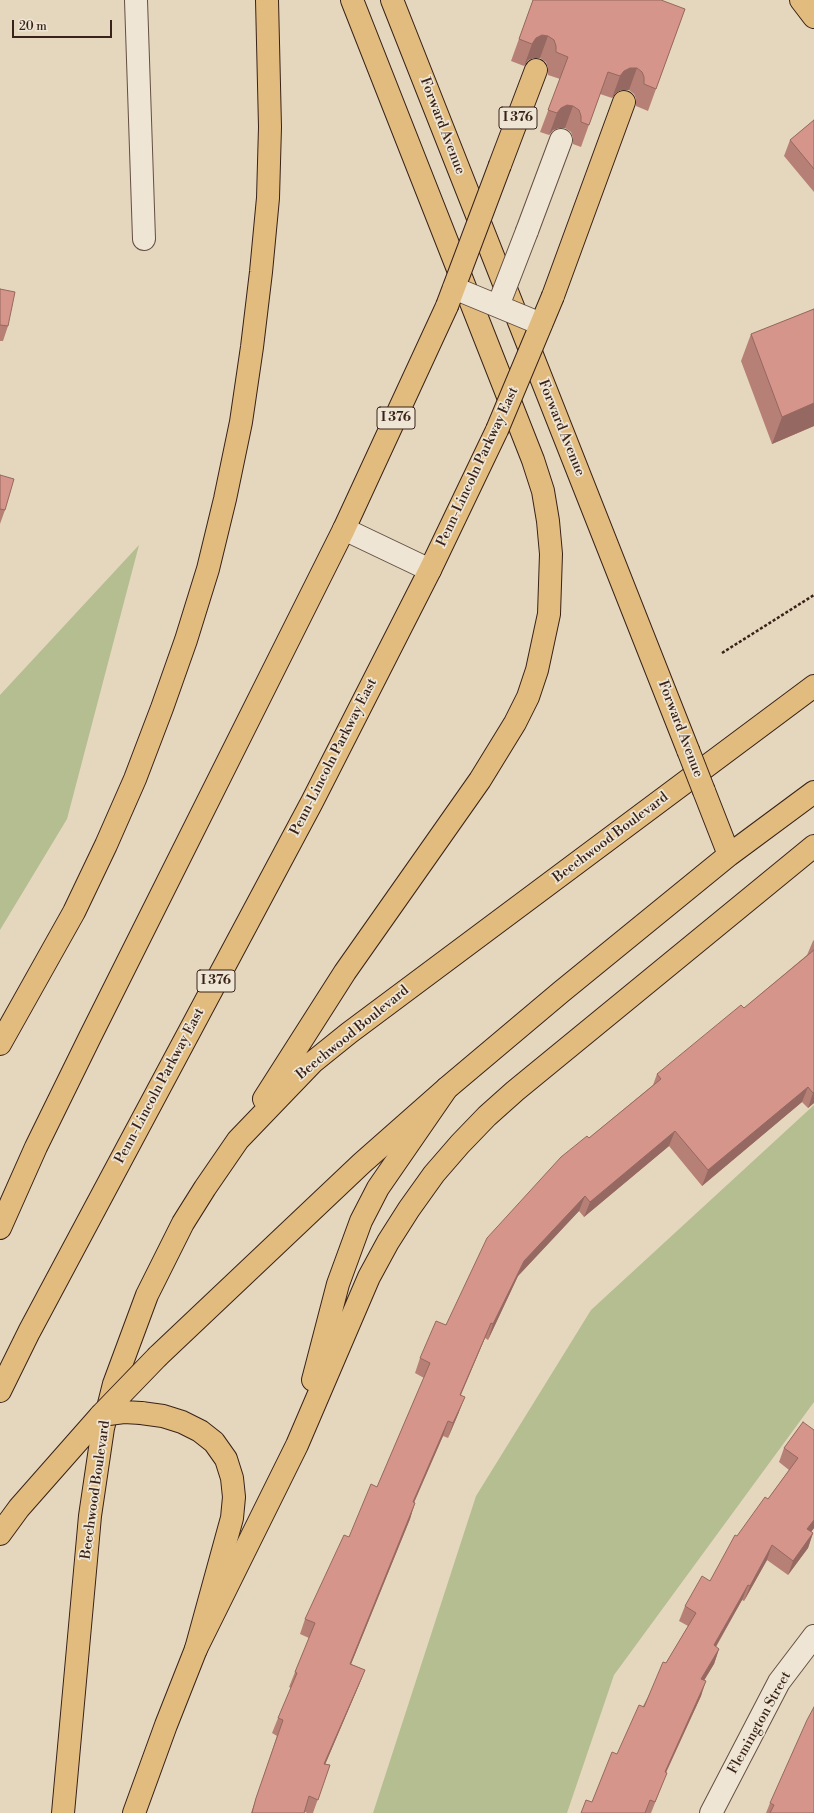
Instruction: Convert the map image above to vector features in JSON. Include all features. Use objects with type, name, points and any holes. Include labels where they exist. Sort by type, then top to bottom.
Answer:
[{"type":"main road","points":[[0,1044],[74,912],[109,837],[162,708],[186,640],[208,569],[225,499],[241,422],[261,272],[268,198],[270,127],[269,53],[266,0]]},
{"type":"main road","points":[[238,1140],[345,972],[480,780],[511,730],[528,697],[537,670],[550,614],[550,540],[543,491],[535,466],[352,0]]},
{"type":"main road","name":"Forward Avenue","points":[[392,0],[729,855]]},
{"type":"main road","points":[[801,0],[814,17]]},
{"type":"main road","name":"I 376","points":[[0,1228],[36,1147],[344,529],[451,297],[536,70]]},
{"type":"main road","name":"Penn-Lincoln Parkway East","points":[[0,1391],[36,1318],[312,802],[430,570],[497,430],[553,296],[624,102]]},
{"type":"main road","name":"Beechwood Boulevard","points":[[63,1813],[90,1516],[103,1428],[114,1384],[147,1295],[164,1258],[205,1188],[238,1140],[313,1062],[350,1032],[814,686]]},
{"type":"main road","points":[[0,1544],[10,1521],[101,1415],[158,1356],[362,1163],[561,992],[729,855],[814,792]]},
{"type":"main road","points":[[134,1813],[155,1752],[196,1649],[297,1445],[369,1277],[388,1242],[434,1174],[487,1116],[515,1091],[814,846]]},
{"type":"main road","points":[[297,1445],[338,1284],[361,1221],[378,1188],[448,1088]]},
{"type":"main road","points":[[0,1209],[36,1147]]},
{"type":"main road","points":[[101,1415],[124,1412],[141,1412],[170,1418],[200,1431],[214,1442],[226,1459],[232,1478],[234,1497],[232,1518],[196,1649]]},
{"type":"street","points":[[136,0],[144,239]]},
{"type":"street","points":[[498,306],[561,140]]},
{"type":"street","points":[[451,297],[498,306],[541,324]]},
{"type":"street","points":[[344,529],[430,570]]},
{"type":"street","name":"Flemington Street","points":[[711,1813],[779,1682],[814,1636]]},
{"type":"path","points":[[722,653],[814,596]]},
{"type":"green space","points":[[139,545],[67,819],[0,930],[0,695]]},
{"type":"green space","points":[[814,1105],[814,1402],[614,1675],[567,1813],[373,1813],[476,1496],[591,1310]]},
{"type":"building","points":[[533,0],[661,0],[685,9],[656,89],[644,84],[642,72],[637,68],[630,68],[624,71],[620,76],[608,72],[589,125],[581,122],[579,110],[573,106],[567,105],[561,108],[557,113],[548,110],[568,57],[556,52],[554,40],[548,36],[542,35],[536,38],[532,44],[519,39]]},
{"type":"building","points":[[814,120],[814,169],[790,140]]},
{"type":"building","points":[[0,289],[15,292],[8,326],[0,325]]},
{"type":"building","points":[[814,309],[814,403],[782,417],[751,334]]},
{"type":"building","points":[[0,475],[14,479],[5,510],[0,509]]},
{"type":"building","points":[[814,950],[814,1092],[813,1093],[808,1087],[708,1170],[675,1131],[590,1202],[585,1196],[524,1261],[493,1324],[491,1323],[460,1395],[465,1397],[453,1423],[448,1421],[413,1502],[415,1503],[350,1664],[365,1670],[324,1764],[330,1765],[318,1800],[309,1796],[304,1813],[252,1813],[283,1720],[278,1718],[297,1673],[295,1672],[315,1623],[305,1619],[344,1535],[349,1537],[371,1484],[377,1487],[430,1363],[420,1358],[436,1321],[446,1325],[487,1238],[561,1157],[587,1136],[589,1138],[661,1079],[657,1074],[741,1005],[744,1008]]},
{"type":"building","points":[[803,1422],[814,1430],[814,1520],[807,1529],[813,1533],[793,1561],[772,1545],[750,1586],[748,1585],[714,1645],[719,1649],[701,1679],[706,1681],[665,1772],[667,1773],[655,1802],[650,1800],[645,1813],[581,1813],[586,1800],[592,1802],[612,1752],[617,1754],[639,1705],[644,1707],[663,1662],[666,1663],[696,1613],[685,1606],[702,1576],[710,1581],[735,1535],[737,1536],[765,1497],[768,1499],[798,1458],[784,1448]]},
{"type":"building","points":[[814,1707],[814,1813],[770,1813],[774,1805],[770,1803]]}]
